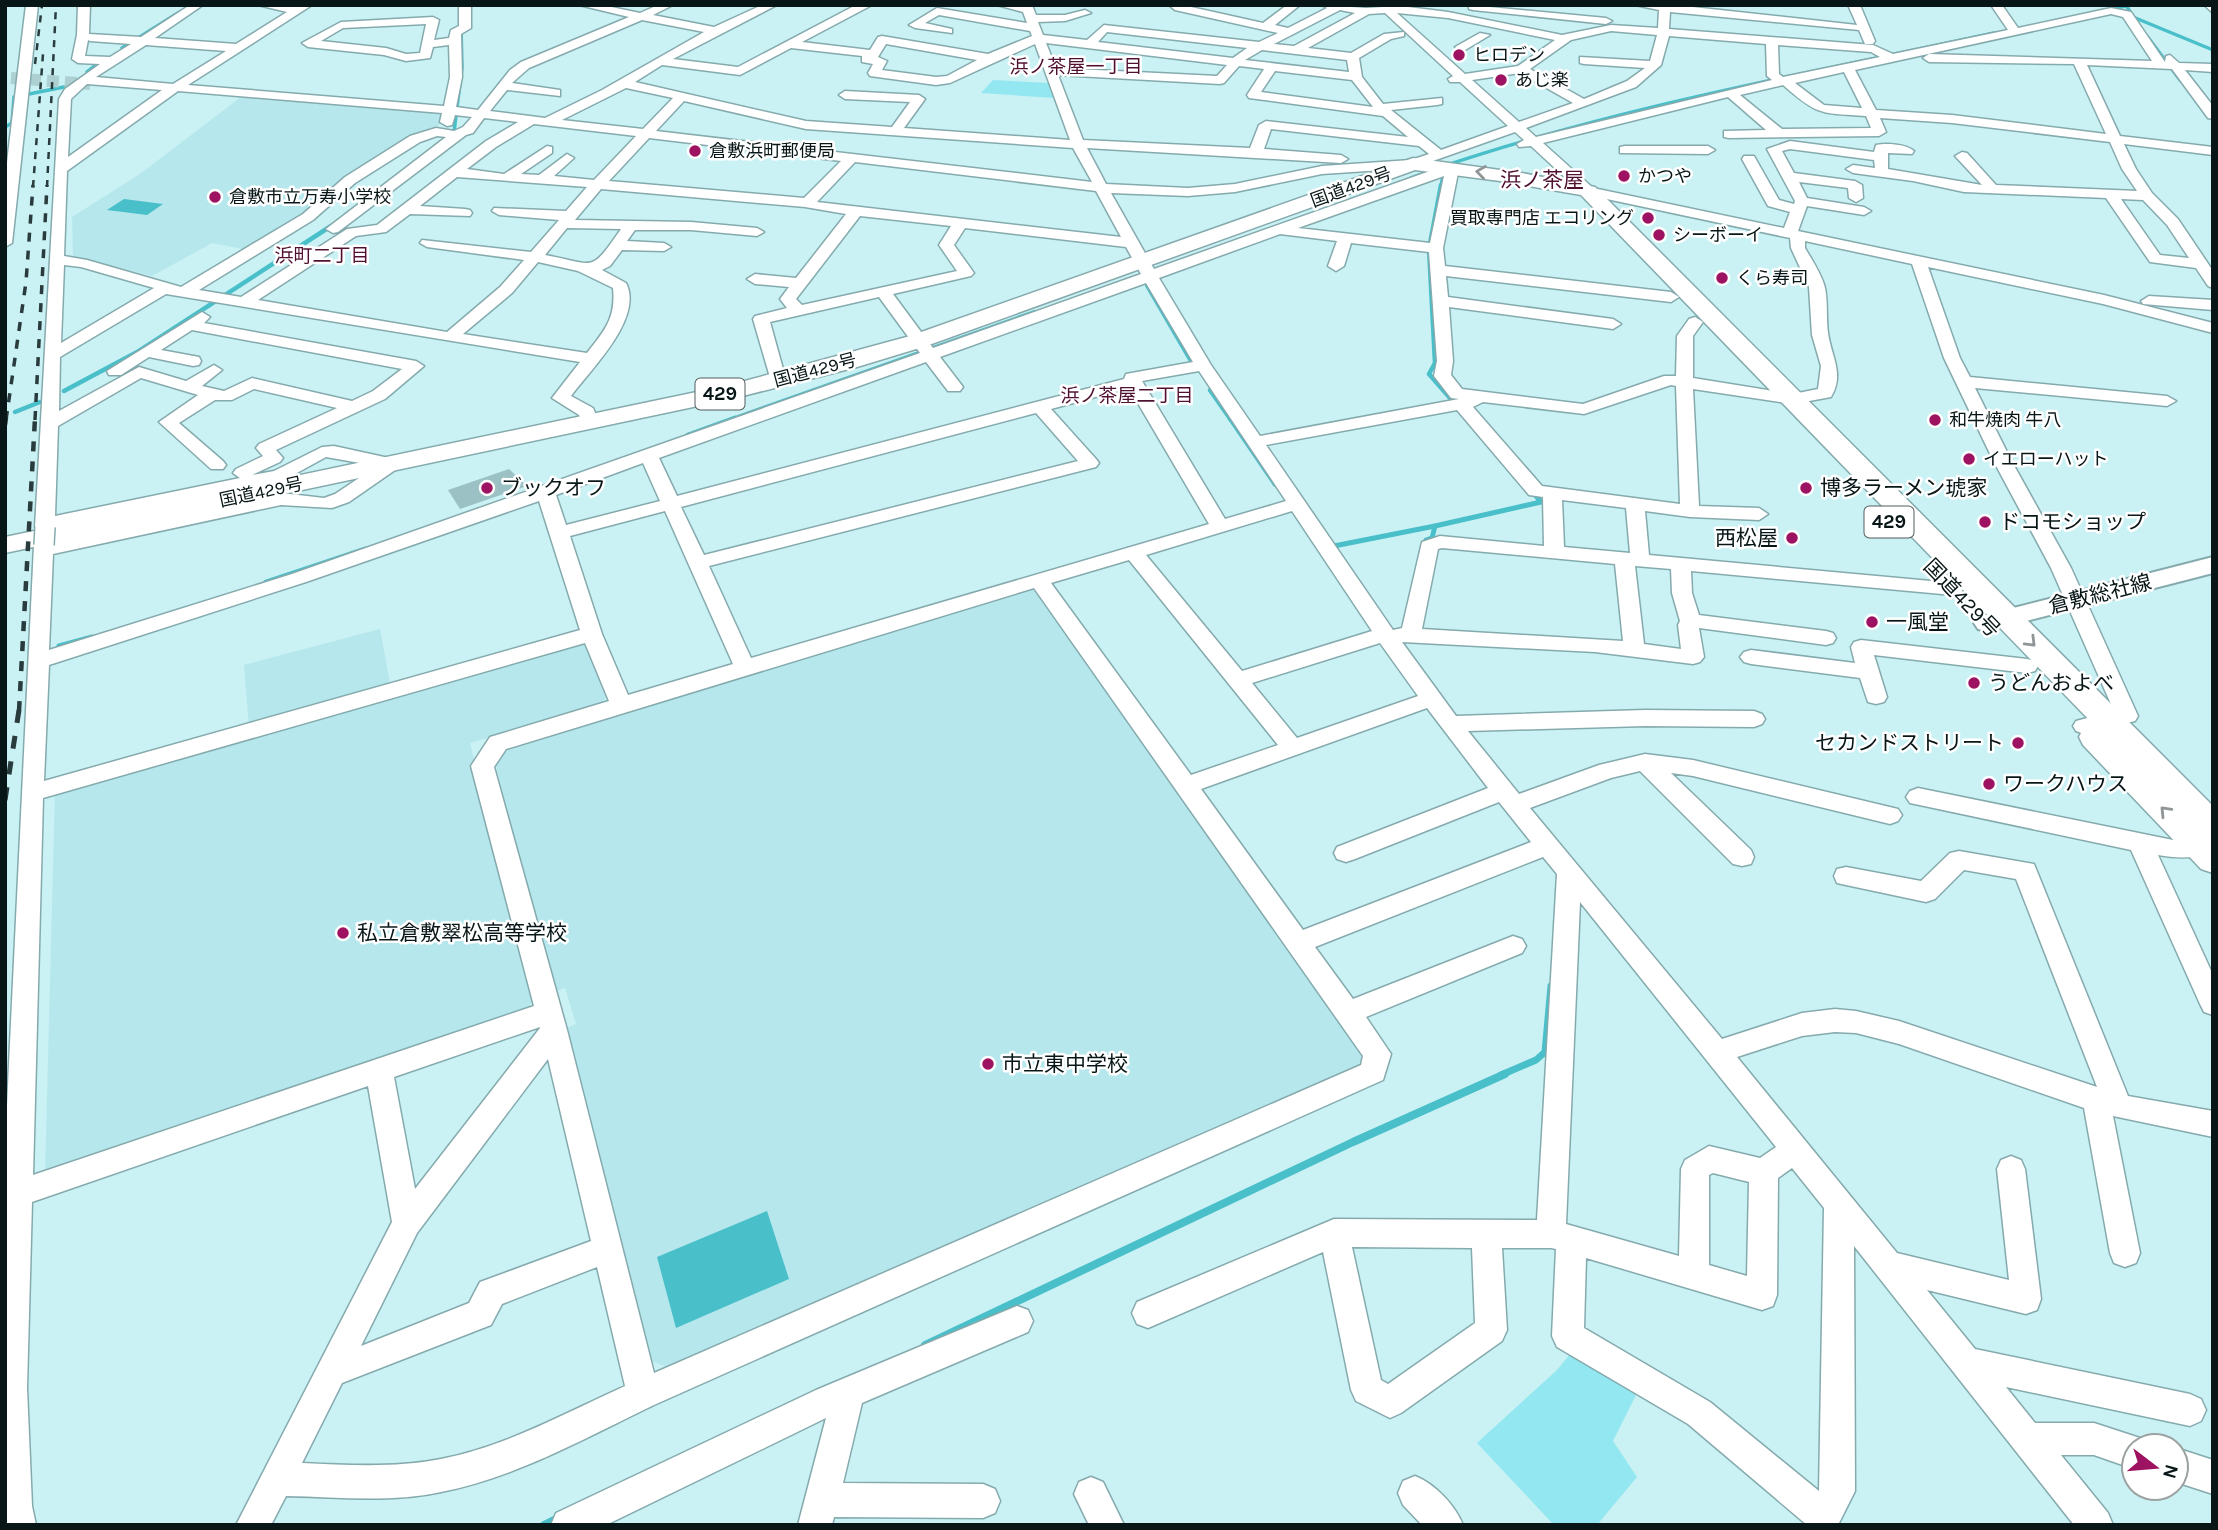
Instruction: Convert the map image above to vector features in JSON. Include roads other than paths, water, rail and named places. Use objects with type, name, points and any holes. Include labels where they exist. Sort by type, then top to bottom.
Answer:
[{"type":"highway","name":"国道429号","points":[[5,545],[339,487],[392,464],[924,349],[1385,169],[1434,160]]},
{"type":"highway","points":[[1434,160],[1576,188]]},
{"type":"highway","name":"国道429号","points":[[1576,188],[1589,208],[1671,297],[1953,589],[1996,620],[2027,666],[2096,724]]},
{"type":"highway","name":"国道429号","points":[[1576,188],[1793,400],[2208,845]]},
{"type":"main road","name":"倉敷総社線","points":[[1996,620],[2213,565]]},
{"type":"street","points":[[5,243],[12,127],[32,5]]},
{"type":"street","points":[[83,5],[83,35],[78,59],[113,61]]},
{"type":"street","points":[[198,5],[148,28],[92,31],[137,42],[238,48]]},
{"type":"street","points":[[263,5],[303,8]]},
{"type":"street","points":[[425,39],[459,33],[465,28],[465,5]]},
{"type":"street","points":[[584,5],[715,31]]},
{"type":"street","points":[[183,293],[308,217],[362,171],[415,139],[468,130],[514,73],[525,65],[646,17],[668,5]]},
{"type":"street","points":[[450,134],[333,229],[352,232],[381,229],[491,145],[540,120],[626,85],[661,61],[715,31],[772,5]]},
{"type":"street","points":[[661,61],[740,71],[844,14],[866,5]]},
{"type":"street","points":[[1003,5],[1031,20],[1090,44],[1356,77]]},
{"type":"street","points":[[1173,5],[1286,31]]},
{"type":"street","points":[[1218,16],[1235,5]]},
{"type":"street","points":[[1266,26],[1295,5]]},
{"type":"street","points":[[1456,5],[1614,21],[1623,28]]},
{"type":"street","points":[[1640,5],[1729,10],[1783,20],[1854,28]]},
{"type":"street","points":[[1782,5],[1783,20]]},
{"type":"street","points":[[1844,5],[1854,28],[1880,52]]},
{"type":"street","points":[[1854,5],[1880,52]]},
{"type":"street","points":[[1996,5],[2014,30]]},
{"type":"street","points":[[2209,5],[2213,10]]},
{"type":"street","points":[[1049,71],[1220,80],[1242,55],[1286,31],[1317,19],[1332,6],[1428,9],[1565,39]]},
{"type":"street","points":[[454,172],[808,203],[813,206],[961,223],[1144,265],[1277,230],[1510,128],[1624,88],[1646,75],[1661,55],[1665,7]]},
{"type":"street","points":[[60,169],[173,90],[303,8]]},
{"type":"street","points":[[1376,8],[1576,188],[2104,300],[2213,328]]},
{"type":"street","points":[[1296,50],[1376,8]]},
{"type":"street","points":[[1525,141],[1780,79],[1848,66],[1880,52],[2014,30],[2108,9],[2135,15],[2169,66],[2213,115]]},
{"type":"street","points":[[948,31],[915,25],[937,11],[1031,20],[1065,18],[1085,13]]},
{"type":"street","points":[[433,20],[425,39],[426,55],[416,58],[349,47],[308,43],[341,25],[433,20]]},
{"type":"street","points":[[989,58],[882,40],[876,53],[866,59],[881,61],[874,73],[936,81],[950,79],[989,58],[1031,20]]},
{"type":"street","points":[[1031,20],[1078,144],[1144,265],[1203,365],[1425,701],[1450,724],[1510,798],[1543,847],[1569,870],[2096,1525]]},
{"type":"street","points":[[1090,44],[1104,28],[1130,26],[1353,57],[1400,28],[1484,35],[1549,51]]},
{"type":"street","points":[[19,1525],[15,1506],[11,1388],[32,793],[65,99],[69,92],[87,82],[137,42],[148,28]]},
{"type":"street","points":[[1456,79],[1522,69],[1565,39],[1598,29],[1623,28],[1772,39],[1977,60],[2079,61],[2213,68]]},
{"type":"street","points":[[450,134],[447,126],[454,111],[459,33]]},
{"type":"street","points":[[1461,47],[1484,35]]},
{"type":"street","points":[[349,47],[370,36],[380,37]]},
{"type":"street","points":[[1772,39],[1780,79],[1813,106],[1822,110],[1952,119],[2213,151]]},
{"type":"street","points":[[790,44],[974,66]]},
{"type":"street","points":[[1353,57],[1356,77],[1383,111],[1434,160],[1431,248],[1446,361],[1442,376],[1457,394],[1584,409],[1670,380],[1764,393],[1793,400],[1825,393],[1829,384],[1829,366],[1820,335],[1817,287],[1793,235],[1800,205],[1774,149],[1790,145],[1882,162],[1881,148],[1907,151]]},
{"type":"street","points":[[1584,60],[1655,65]]},
{"type":"street","points":[[2079,61],[2100,103],[2113,139],[2147,196],[2173,222],[2213,283]]},
{"type":"street","points":[[1272,66],[1253,95],[1383,111],[1437,101]]},
{"type":"street","points":[[1729,134],[1879,132],[1848,66]]},
{"type":"street","points":[[1522,69],[1583,103]]},
{"type":"street","points":[[87,82],[454,111],[1102,187],[1188,192],[1235,188],[1322,170],[1385,169]]},
{"type":"street","points":[[626,85],[785,121],[854,112],[919,99],[895,132]]},
{"type":"street","points":[[505,86],[556,93]]},
{"type":"street","points":[[1730,93],[1777,132]]},
{"type":"street","points":[[845,94],[854,112],[895,132],[1078,144],[1256,151],[1366,162],[1385,169]]},
{"type":"street","points":[[450,337],[506,290],[596,186],[681,97]]},
{"type":"street","points":[[1277,118],[1288,100]]},
{"type":"street","points":[[1599,124],[1637,162]]},
{"type":"street","points":[[1256,151],[1266,125],[1434,160]]},
{"type":"street","points":[[1525,141],[1576,188]]},
{"type":"street","points":[[507,178],[547,150]]},
{"type":"street","points":[[1625,150],[1708,150]]},
{"type":"street","points":[[1962,156],[1989,184],[1987,190]]},
{"type":"street","points":[[808,203],[852,157]]},
{"type":"street","points":[[542,179],[567,158]]},
{"type":"street","points":[[1749,159],[1773,203],[1860,205],[1855,186],[1788,176]]},
{"type":"street","points":[[1853,169],[1987,190],[2147,196]]},
{"type":"street","points":[[2111,195],[2155,259],[2200,264]]},
{"type":"street","points":[[406,209],[465,213]]},
{"type":"street","points":[[499,211],[567,220],[757,232]]},
{"type":"street","points":[[798,311],[788,299],[856,211]]},
{"type":"street","points":[[778,380],[761,319],[966,273],[946,245],[961,223]]},
{"type":"street","points":[[591,269],[605,263],[631,225]]},
{"type":"street","points":[[1277,230],[1431,248]]},
{"type":"street","points":[[50,405],[147,352],[228,301],[352,232]]},
{"type":"street","points":[[1336,266],[1345,238]]},
{"type":"street","points":[[427,243],[576,264],[621,286],[624,308],[613,330],[561,398],[587,412],[590,422]]},
{"type":"street","points":[[617,245],[664,247]]},
{"type":"street","points":[[56,260],[82,263],[183,293],[590,358]]},
{"type":"street","points":[[1918,260],[1952,358],[2002,460],[2061,568],[2127,716],[2096,724]]},
{"type":"street","points":[[1436,270],[1671,297]]},
{"type":"street","points":[[755,279],[800,283]]},
{"type":"street","points":[[52,355],[164,289]]},
{"type":"street","points":[[883,292],[954,387]]},
{"type":"street","points":[[2104,300],[2213,305]]},
{"type":"street","points":[[1439,301],[1613,324]]},
{"type":"street","points":[[1690,511],[1684,382],[1685,336],[1695,322]]},
{"type":"street","points":[[190,326],[416,366],[379,395],[265,448],[274,458],[228,480],[230,485]]},
{"type":"street","points":[[40,660],[299,578],[547,492],[649,456],[924,349]]},
{"type":"street","points":[[147,352],[193,361]]},
{"type":"street","points":[[1203,365],[1132,378],[1220,527]]},
{"type":"street","points":[[190,386],[214,370]]},
{"type":"street","points":[[49,424],[139,372],[212,394],[226,396],[252,383],[356,407]]},
{"type":"street","points":[[559,533],[1134,382]]},
{"type":"street","points":[[1964,382],[2167,401]]},
{"type":"street","points":[[212,394],[168,422],[217,465]]},
{"type":"street","points":[[1254,442],[1494,398]]},
{"type":"street","points":[[1458,405],[1536,491],[1690,511],[1759,514]]},
{"type":"street","points":[[697,563],[1090,463],[1040,407]]},
{"type":"street","points":[[44,536],[230,485],[280,475],[311,456],[334,451],[392,464]]},
{"type":"street","points":[[44,536],[281,499],[325,504],[339,487],[347,463],[344,457],[334,451]]},
{"type":"street","points":[[649,456],[745,667]]},
{"type":"street","points":[[547,492],[592,634],[621,705]]},
{"type":"street","points":[[1552,493],[1555,552]]},
{"type":"street","points":[[643,1394],[551,1022],[482,766],[498,743],[1297,504]]},
{"type":"street","points":[[1634,650],[1632,560],[1635,504]]},
{"type":"street","points":[[1411,634],[1429,546],[1440,542],[1953,589]]},
{"type":"street","points":[[1133,552],[1292,747]]},
{"type":"street","points":[[1681,566],[1682,593],[1691,624]]},
{"type":"street","points":[[278,1479],[437,1477],[496,1462],[643,1394],[1373,1072],[1377,1054],[1039,580]]},
{"type":"street","points":[[1237,680],[1382,636],[1411,634],[1595,645],[1693,657],[1688,625],[1696,621],[1826,638]]},
{"type":"street","points":[[32,793],[592,634]]},
{"type":"street","points":[[1876,696],[1861,647],[2027,666]]},
{"type":"street","points":[[1751,657],[1869,672]]},
{"type":"street","points":[[1185,786],[1425,701]]},
{"type":"street","points":[[1450,724],[1645,718],[1754,719]]},
{"type":"street","points":[[1645,762],[1742,857]]},
{"type":"street","points":[[1346,853],[1510,798],[1645,762],[1693,768],[1890,815]]},
{"type":"street","points":[[1918,797],[2173,849],[2208,845]]},
{"type":"street","points":[[2140,842],[2213,1004]]},
{"type":"street","points":[[1297,943],[1543,847]]},
{"type":"street","points":[[1846,876],[1927,892],[1959,860],[2025,872],[2107,1102],[2125,1253]]},
{"type":"street","points":[[1569,870],[1561,1237],[1568,1336],[1699,1413],[1824,1517],[1838,1491],[1839,1203]]},
{"type":"street","points":[[1346,1013],[1513,946]]},
{"type":"street","points":[[19,1193],[379,1070],[551,1022]]},
{"type":"street","points":[[253,1525],[407,1223],[551,1022]]},
{"type":"street","points":[[1717,1052],[1814,1022],[1850,1022],[1891,1031],[2107,1102],[2187,1121],[2213,1124]]},
{"type":"street","points":[[379,1070],[407,1223]]},
{"type":"street","points":[[1694,1276],[1695,1169],[1709,1159],[1764,1172],[1795,1149]]},
{"type":"street","points":[[1889,1266],[2026,1299],[2011,1169]]},
{"type":"street","points":[[1148,1313],[1334,1233],[1561,1237],[1762,1295],[1764,1172]]},
{"type":"street","points":[[1334,1233],[1367,1390],[1390,1402],[1491,1330],[1486,1235]]},
{"type":"street","points":[[332,1370],[361,1362],[480,1314],[491,1293],[606,1249]]},
{"type":"street","points":[[568,1525],[838,1397],[1017,1321]]},
{"type":"street","points":[[1967,1363],[2190,1410]]},
{"type":"street","points":[[838,1397],[818,1513],[983,1501]]},
{"type":"street","points":[[2028,1439],[2094,1439],[2120,1447]]},
{"type":"street","points":[[2190,1470],[2213,1477]]},
{"type":"street","points":[[1415,1493],[1446,1525]]},
{"type":"street","points":[[1091,1494],[1107,1525]]},
{"type":"waterway","points":[[2126,5],[2133,17],[2213,50]]},
{"type":"waterway","points":[[2107,10],[2126,6]]},
{"type":"waterway","points":[[122,48],[178,13]]},
{"type":"waterway","points":[[449,137],[454,132],[462,67],[461,28]]},
{"type":"waterway","points":[[1444,166],[1648,108],[1994,33]]},
{"type":"waterway","points":[[2147,36],[2180,80]]},
{"type":"waterway","points":[[87,72],[96,65]]},
{"type":"waterway","points":[[5,127],[12,123],[14,97],[64,87]]},
{"type":"waterway","points":[[1411,178],[1433,170]]},
{"type":"waterway","points":[[1441,187],[1443,174]]},
{"type":"waterway","points":[[1441,185],[1429,249],[1435,363],[1429,374],[1457,406]]},
{"type":"waterway","points":[[64,391],[139,351],[331,226]]},
{"type":"waterway","points":[[1147,285],[1190,359]]},
{"type":"waterway","points":[[730,420],[1035,312]]},
{"type":"waterway","points":[[1210,390],[1231,420]]},
{"type":"waterway","points":[[15,412],[40,402]]},
{"type":"waterway","points":[[688,435],[735,418]]},
{"type":"waterway","points":[[1230,418],[1275,484]]},
{"type":"waterway","points":[[1435,526],[1541,502],[1531,490]]},
{"type":"waterway","points":[[1334,546],[1435,526]]},
{"type":"waterway","points":[[1424,546],[1426,540],[1432,538],[1435,526]]},
{"type":"waterway","points":[[266,582],[365,549]]},
{"type":"waterway","points":[[59,646],[92,637]]},
{"type":"waterway","points":[[1501,1075],[1536,1060],[1545,1052],[1551,986]]},
{"type":"waterway","points":[[925,1345],[1353,1142],[1505,1074]]},
{"type":"waterway","points":[[544,1525],[558,1518]]},
{"type":"tunnel","points":[[11,78],[90,84]]},
{"type":"railway","points":[[35,64],[42,5]]},
{"type":"railway","points":[[47,187],[56,5]]},
{"type":"railway","points":[[33,187],[43,54]]},
{"type":"railway","points":[[6,420],[26,282],[33,185]]},
{"type":"railway","points":[[35,420],[47,185]]},
{"type":"railway","points":[[5,425],[6,418]]},
{"type":"railway","points":[[19,711],[35,418]]},
{"type":"railway","points":[[5,800],[19,710]]},
{"type":"place","name":"ヒロデン","points":[[1459,55]]},
{"type":"place","name":"あじ楽","points":[[1501,80]]},
{"type":"place","name":"倉敷浜町郵便局","points":[[695,151]]},
{"type":"place","name":"かつや","points":[[1624,176]]},
{"type":"place","name":"倉敷市立万寿小学校","points":[[215,197]]},
{"type":"place","name":"買取専門店 エコリング","points":[[1648,218]]},
{"type":"place","name":"シーボーイ","points":[[1659,235]]},
{"type":"place","name":"くら寿司","points":[[1722,278]]},
{"type":"place","name":"和牛焼肉 牛八","points":[[1935,420]]},
{"type":"place","name":"イエローハット","points":[[1969,459]]},
{"type":"place","name":"ブックオフ","points":[[487,488]]},
{"type":"place","name":"博多ラーメン琥家","points":[[1806,488]]},
{"type":"place","name":"ドコモショップ","points":[[1985,522]]},
{"type":"place","name":"西松屋","points":[[1792,538]]},
{"type":"place","name":"一風堂","points":[[1872,622]]},
{"type":"place","name":"うどんおよべ","points":[[1974,683]]},
{"type":"place","name":"セカンドストリート","points":[[2018,743]]},
{"type":"place","name":"ワークハウス","points":[[1989,784]]},
{"type":"place","name":"私立倉敷翠松高等学校","points":[[343,933]]},
{"type":"place","name":"市立東中学校","points":[[988,1064]]},
{"type":"district","name":"浜ノ茶屋一丁目","points":[[1076,67]]},
{"type":"district","name":"浜ノ茶屋","points":[[1542,180]]},
{"type":"district","name":"浜町二丁目","points":[[322,256]]},
{"type":"district","name":"浜ノ茶屋二丁目","points":[[1127,396]]}]
